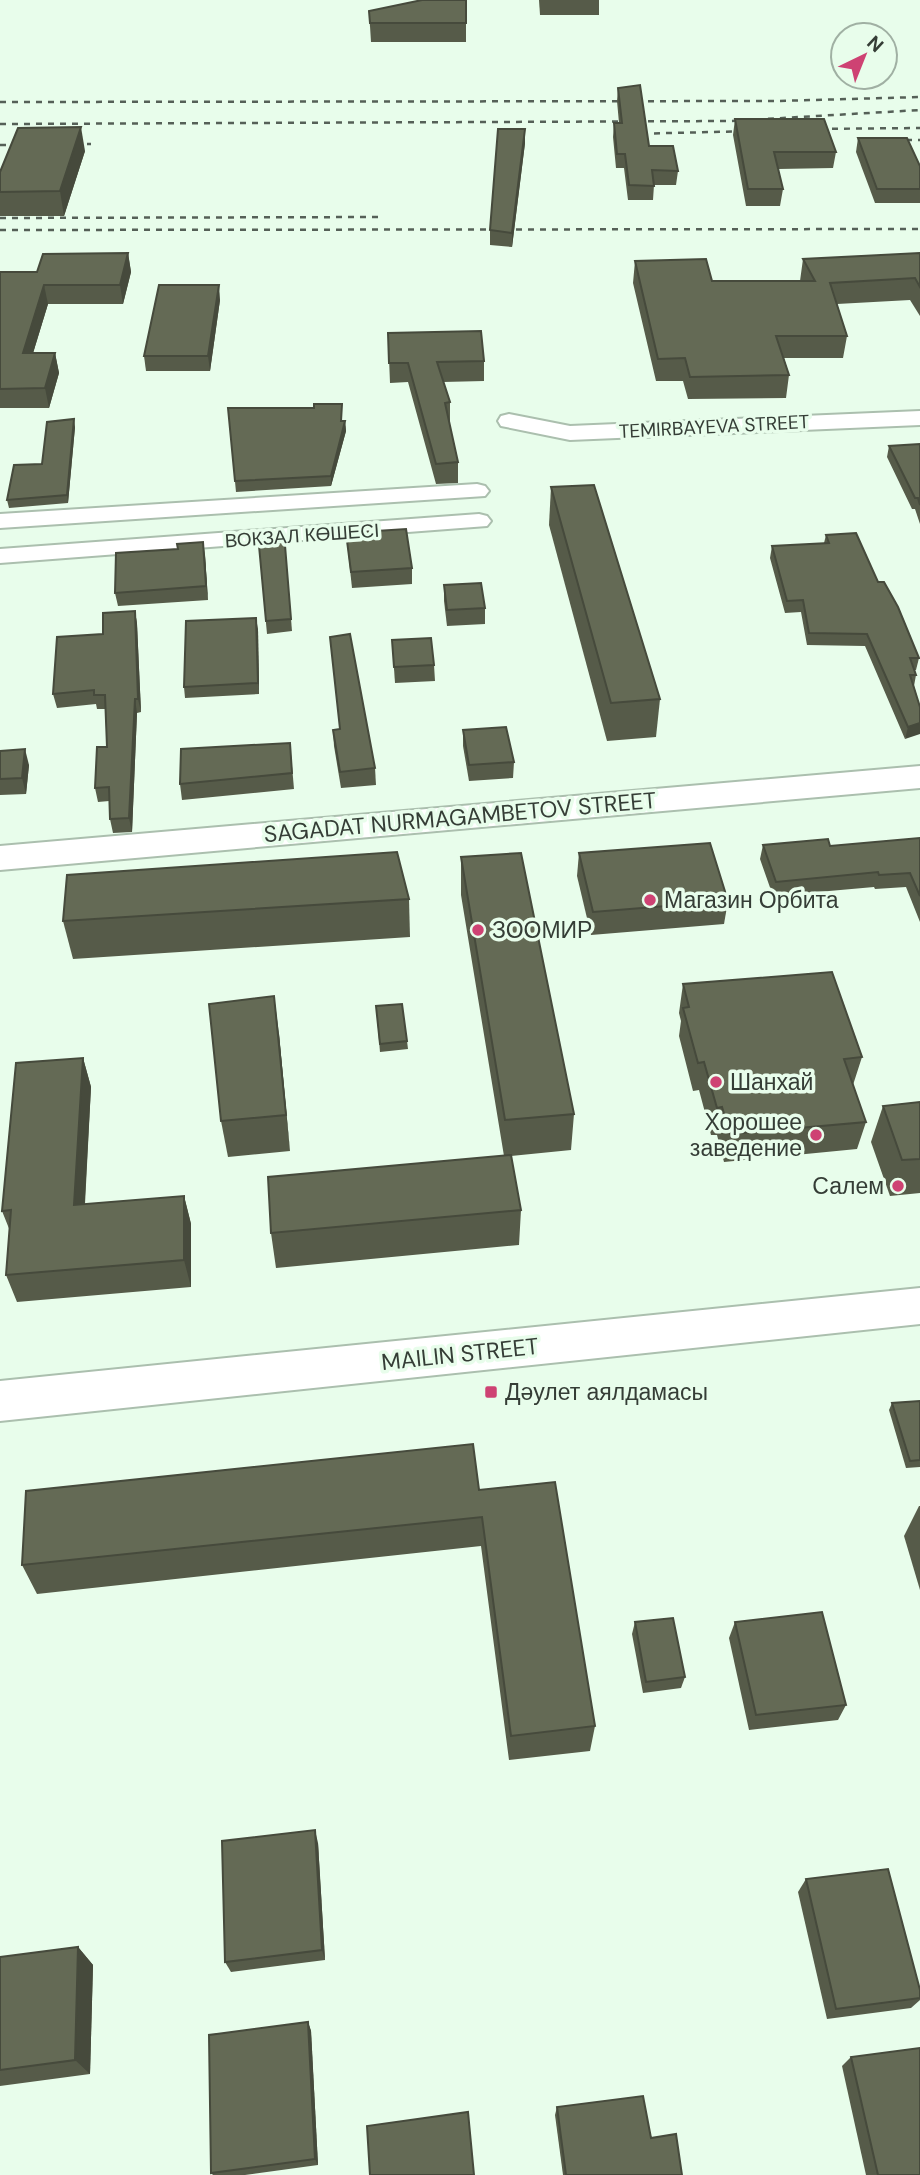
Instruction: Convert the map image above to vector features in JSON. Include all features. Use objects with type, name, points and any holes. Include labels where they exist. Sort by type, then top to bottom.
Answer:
[{"type":"street","name":"TEMIRBAYEVA STREET","points":[[509,421],[570,433],[920,418]]},
{"type":"street","name":"ВОКЗАЛ КӨШЕСІ","points":[[0,521],[477,491]]},
{"type":"street","name":"ВОКЗАЛ КӨШЕСІ","points":[[0,556],[479,521]]},
{"type":"street","name":"SAGADAT NURMAGAMBETOV STREET","points":[[0,858],[920,777]]},
{"type":"street","name":"MAILIN STREET","points":[[0,1401],[920,1306]]},
{"type":"building","points":[[422,0],[466,0],[466,23],[370,23],[369,11]]},
{"type":"building","points":[[640,85],[649,146],[673,146],[678,171],[652,170],[654,186],[629,185],[625,154],[617,154],[614,123],[622,123],[618,88]]},
{"type":"building","points":[[735,119],[824,119],[836,152],[774,152],[783,189],[748,189]]},
{"type":"building","points":[[81,127],[60,191],[0,192],[0,172],[18,128]]},
{"type":"building","points":[[498,129],[525,129],[512,233],[490,230]]},
{"type":"building","points":[[858,138],[907,138],[920,166],[920,189],[877,189]]},
{"type":"building","points":[[128,253],[120,285],[44,285],[23,353],[55,353],[45,388],[0,389],[0,272],[37,272],[43,254]]},
{"type":"building","points":[[920,253],[920,287],[915,278],[830,283],[847,336],[776,336],[789,375],[690,377],[685,358],[658,359],[635,261],[706,259],[712,281],[815,281],[803,259]]},
{"type":"building","points":[[159,285],[219,285],[208,356],[144,356]]},
{"type":"building","points":[[481,331],[484,361],[437,362],[450,402],[445,403],[458,462],[436,464],[408,363],[389,363],[388,333]]},
{"type":"building","points":[[314,404],[342,404],[341,421],[345,421],[331,476],[235,481],[228,408],[314,408]]},
{"type":"building","points":[[74,419],[67,495],[7,500],[14,465],[42,464],[47,422]]},
{"type":"building","points":[[920,444],[920,505],[889,446]]},
{"type":"building","points":[[594,485],[660,699],[611,703],[551,487]]},
{"type":"building","points":[[406,529],[412,568],[351,572],[346,533]]},
{"type":"building","points":[[284,533],[291,619],[266,621],[258,535]]},
{"type":"building","points":[[856,533],[878,582],[884,582],[898,607],[919,658],[910,658],[916,675],[910,675],[920,707],[920,723],[908,727],[867,634],[809,633],[803,600],[787,601],[772,546],[829,543],[826,535]]},
{"type":"building","points":[[203,542],[206,586],[115,593],[116,553],[178,549],[177,544]]},
{"type":"building","points":[[481,583],[485,608],[447,610],[444,585]]},
{"type":"building","points":[[135,611],[138,699],[135,699],[129,818],[110,819],[109,787],[95,788],[97,747],[107,747],[105,695],[94,695],[94,690],[53,694],[57,637],[103,634],[103,613]]},
{"type":"building","points":[[256,618],[258,683],[184,687],[186,621]]},
{"type":"building","points":[[350,634],[375,768],[340,772],[333,730],[340,729],[330,637]]},
{"type":"building","points":[[431,638],[434,665],[394,667],[392,640]]},
{"type":"building","points":[[506,727],[514,762],[469,765],[463,730]]},
{"type":"building","points":[[290,743],[292,773],[180,784],[181,749]]},
{"type":"building","points":[[25,749],[22,778],[0,779],[0,751]]},
{"type":"building","points":[[920,838],[920,896],[910,873],[879,875],[878,872],[776,882],[763,845],[828,839],[830,846]]},
{"type":"building","points":[[710,843],[728,901],[593,912],[579,853]]},
{"type":"building","points":[[397,852],[409,899],[63,921],[67,875]]},
{"type":"building","points":[[521,853],[574,1114],[505,1120],[461,857]]},
{"type":"building","points":[[832,972],[862,1057],[844,1059],[866,1122],[730,1134],[722,1107],[717,1108],[704,1062],[698,1063],[683,1008],[689,1007],[683,984]]},
{"type":"building","points":[[274,996],[286,1115],[221,1121],[209,1004]]},
{"type":"building","points":[[402,1004],[407,1041],[380,1044],[376,1006]]},
{"type":"building","points":[[83,1058],[74,1205],[184,1196],[184,1260],[6,1275],[11,1210],[2,1211],[16,1063]]},
{"type":"building","points":[[920,1102],[920,1159],[902,1160],[883,1106]]},
{"type":"building","points":[[511,1155],[521,1210],[271,1233],[268,1177]]},
{"type":"building","points":[[920,1401],[920,1460],[910,1461],[892,1403]]},
{"type":"building","points":[[473,1444],[479,1490],[555,1482],[595,1726],[511,1736],[482,1517],[22,1565],[26,1491]]},
{"type":"building","points":[[822,1612],[846,1705],[756,1715],[735,1622]]},
{"type":"building","points":[[673,1618],[685,1677],[646,1682],[635,1622]]},
{"type":"building","points":[[315,1830],[322,1950],[225,1962],[222,1841]]},
{"type":"building","points":[[888,1869],[920,1998],[836,2009],[806,1879]]},
{"type":"building","points":[[78,1947],[75,2060],[0,2070],[0,1957]]},
{"type":"building","points":[[308,2022],[315,2159],[211,2173],[209,2035]]},
{"type":"building","points":[[920,2048],[920,2175],[878,2175],[851,2057]]},
{"type":"building","points":[[643,2096],[651,2138],[676,2134],[682,2175],[566,2175],[557,2107]]},
{"type":"building","points":[[468,2112],[474,2175],[370,2175],[367,2126]]},
{"type":"railway","points":[[0,102],[777,101],[920,97]]},
{"type":"railway","points":[[0,124],[731,121],[920,110]]},
{"type":"railway","points":[[808,129],[920,128]]},
{"type":"railway","points":[[630,134],[752,131]]},
{"type":"railway","points":[[906,140],[920,140]]},
{"type":"railway","points":[[63,144],[91,144]]},
{"type":"railway","points":[[0,145],[31,145]]},
{"type":"railway","points":[[0,218],[381,217]]},
{"type":"railway","points":[[0,230],[920,229]]},
{"type":"place","name":"Магазин Орбита","points":[[650,900]]},
{"type":"place","name":"ЗООМИР","points":[[478,930]]},
{"type":"place","name":"Шанхай","points":[[716,1082]]},
{"type":"place","name":"Хорошее заведение","points":[[816,1135]]},
{"type":"place","name":"Салем","points":[[898,1186]]},
{"type":"place","name":"Дәулет аялдамасы","points":[[491,1392]]}]
